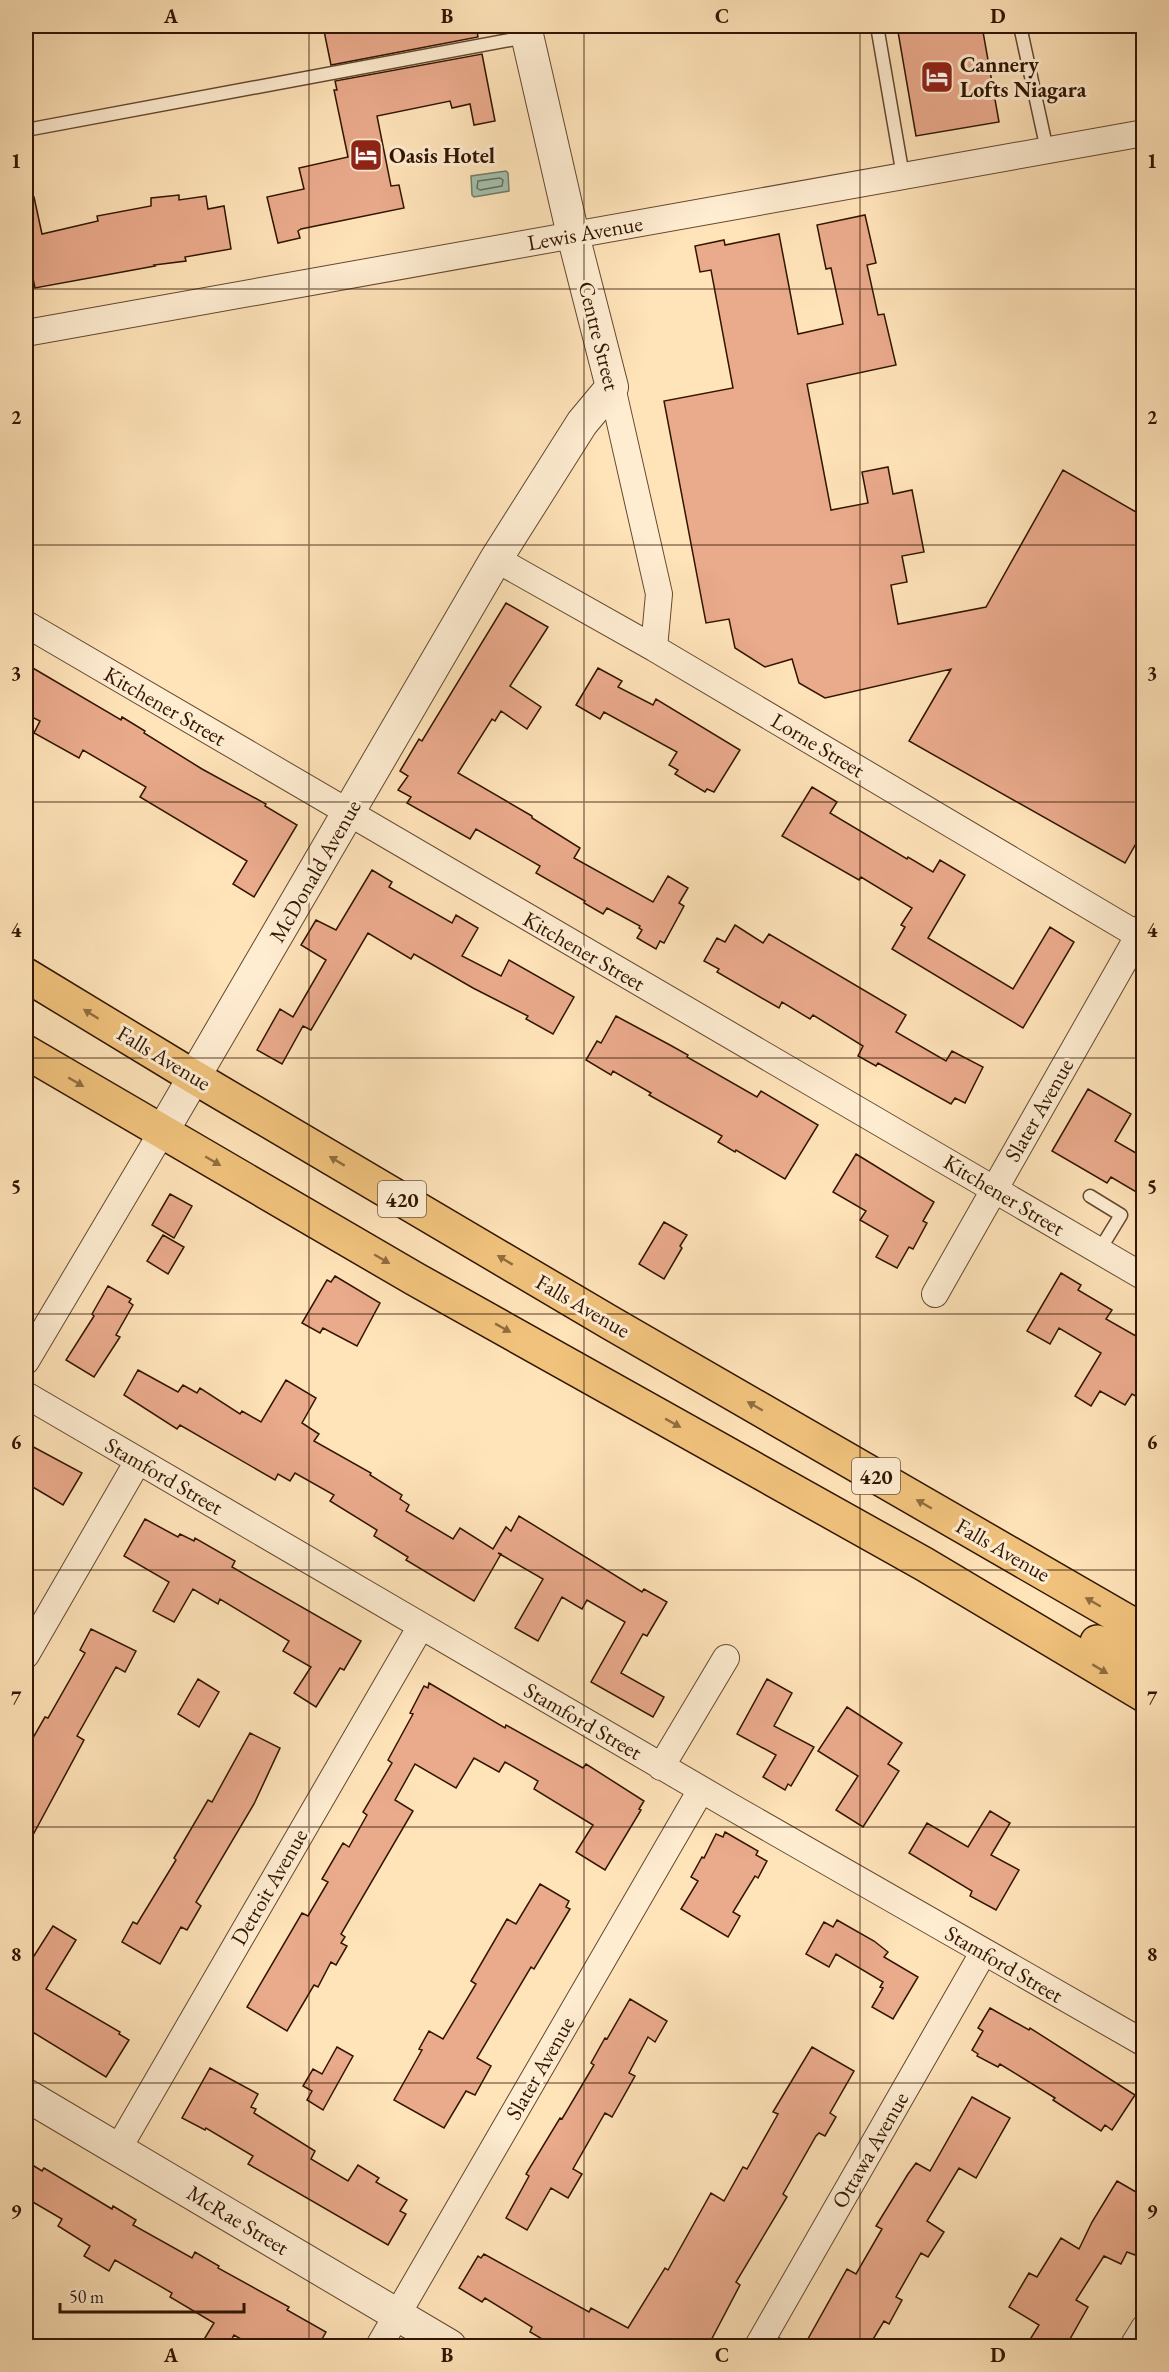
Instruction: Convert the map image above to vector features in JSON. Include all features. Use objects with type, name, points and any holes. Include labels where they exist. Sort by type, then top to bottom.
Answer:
[{"type":"highway","name":"Falls Avenue","points":[[26,975],[194,1077],[620,1328],[1143,1631]]},
{"type":"highway","name":"420","points":[[26,1052],[405,1273],[924,1564],[1143,1695]]},
{"type":"highway","points":[[753,1467],[972,1571],[1143,1668]]},
{"type":"street","name":"Centre Street","points":[[526,31],[573,235],[612,387],[659,594],[654,648]]},
{"type":"street","name":"Lewis Avenue","points":[[26,333],[1143,133]]},
{"type":"street","name":"McDonald Avenue","points":[[26,1361],[496,559],[582,423],[612,387]]},
{"type":"street","name":"Lorne Street","points":[[496,559],[654,648],[1141,931]]},
{"type":"street","name":"Kitchener Street","points":[[26,624],[1143,1277]]},
{"type":"street","name":"Slater Avenue","points":[[935,1294],[1141,931]]},
{"type":"street","name":"Stamford Street","points":[[26,1395],[701,1790],[1143,2043]]},
{"type":"street","points":[[26,1655],[138,1461]]},
{"type":"street","name":"Detroit Avenue","points":[[118,2149],[421,1626]]},
{"type":"street","points":[[662,1767],[726,1658]]},
{"type":"street","name":"Slater Avenue","points":[[379,2346],[701,1790]]},
{"type":"street","name":"Ottawa Avenue","points":[[767,2343],[983,1953]]},
{"type":"street","name":"McRae Street","points":[[26,2095],[450,2346]]},
{"type":"street","points":[[1132,2346],[1143,2328]]},
{"type":"lane","points":[[877,26],[903,176]]},
{"type":"lane","points":[[1020,26],[1047,150]]},
{"type":"lane","points":[[26,130],[526,31]]},
{"type":"lane","points":[[1090,1196],[1121,1215],[1099,1251]]},
{"type":"water","points":[[506,171],[509,191],[474,197],[472,195],[471,176]]},
{"type":"building","points":[[323,26],[349,26],[350,30],[371,26],[476,26],[478,37],[331,65]]},
{"type":"building","points":[[897,26],[982,26],[999,122],[916,136]]},
{"type":"building","name":"Oasis Hotel","points":[[482,54],[495,121],[474,125],[470,104],[452,108],[450,101],[377,116],[391,186],[399,185],[404,208],[301,229],[298,231],[300,238],[278,243],[267,197],[304,189],[299,168],[348,157],[334,90],[337,90],[335,81]]},
{"type":"building","points":[[179,195],[179,200],[206,196],[208,209],[224,206],[231,249],[185,257],[186,261],[35,288],[26,246],[26,198],[34,197],[42,234],[98,221],[97,216],[151,206],[151,198]]},
{"type":"building","points":[[865,215],[876,263],[867,265],[878,315],[884,314],[896,365],[807,384],[831,510],[868,503],[862,472],[888,467],[893,494],[912,490],[924,552],[902,556],[907,582],[891,585],[898,624],[986,607],[1063,470],[1143,516],[1143,831],[1125,863],[909,741],[951,669],[825,698],[799,683],[792,659],[765,667],[735,648],[729,619],[706,623],[664,401],[733,388],[711,270],[700,272],[695,246],[724,240],[725,245],[779,234],[798,334],[843,324],[831,268],[826,269],[817,225]]},
{"type":"building","points":[[506,603],[548,627],[510,686],[541,707],[527,729],[501,711],[495,721],[492,719],[458,773],[532,816],[580,848],[574,858],[653,902],[668,876],[688,888],[679,903],[684,906],[664,943],[660,941],[656,949],[637,938],[642,930],[640,926],[607,908],[603,914],[536,873],[540,866],[476,829],[470,839],[407,803],[411,797],[398,790],[408,776],[400,771],[419,739],[422,741]]},
{"type":"building","points":[[26,664],[121,720],[122,717],[202,769],[266,804],[265,806],[297,825],[254,897],[233,884],[247,861],[140,797],[146,787],[83,750],[79,758],[34,733],[40,721],[26,714]]},
{"type":"building","points":[[598,668],[622,681],[618,687],[653,705],[656,699],[740,750],[714,792],[707,789],[705,792],[675,774],[678,770],[669,765],[677,752],[604,712],[600,719],[576,705]]},
{"type":"building","points":[[812,787],[837,802],[830,813],[907,859],[908,857],[933,872],[940,860],[965,875],[928,938],[1013,989],[1050,927],[1074,942],[1023,1028],[892,949],[905,927],[901,925],[912,908],[861,877],[859,880],[782,836]]},
{"type":"building","points":[[372,870],[392,882],[389,887],[452,923],[456,915],[478,928],[462,956],[501,976],[509,960],[574,997],[553,1034],[526,1019],[528,1016],[414,954],[411,959],[368,933],[311,1030],[303,1026],[282,1064],[257,1050],[280,1009],[293,1017],[326,960],[301,945],[316,920],[336,930]]},
{"type":"building","points":[[735,925],[763,943],[769,934],[906,1015],[896,1032],[946,1061],[952,1051],[983,1067],[965,1103],[955,1098],[951,1104],[878,1063],[876,1066],[858,1056],[863,1046],[813,1015],[810,1019],[782,1002],[779,1008],[717,972],[719,969],[704,961],[717,938],[725,942]]},
{"type":"building","points":[[616,1016],[688,1055],[687,1057],[757,1097],[761,1091],[818,1125],[785,1179],[718,1142],[722,1136],[649,1095],[651,1093],[613,1071],[611,1075],[586,1060],[597,1041],[601,1043]]},
{"type":"building","points":[[1088,1089],[1131,1114],[1115,1141],[1143,1157],[1143,1196],[1111,1177],[1107,1183],[1052,1151]]},
{"type":"building","points":[[856,1154],[934,1202],[923,1221],[927,1223],[913,1249],[909,1247],[897,1268],[876,1257],[888,1236],[860,1220],[866,1211],[833,1192]]},
{"type":"building","points":[[170,1194],[192,1206],[174,1238],[152,1225]]},
{"type":"building","points":[[664,1222],[687,1235],[664,1279],[639,1264]]},
{"type":"building","points":[[163,1235],[184,1247],[168,1274],[147,1261]]},
{"type":"building","points":[[1061,1273],[1081,1285],[1078,1290],[1112,1310],[1106,1319],[1143,1340],[1143,1400],[1132,1394],[1125,1405],[1100,1391],[1091,1406],[1075,1396],[1101,1353],[1059,1328],[1050,1344],[1027,1331]]},
{"type":"building","points":[[335,1276],[380,1303],[357,1346],[323,1328],[320,1333],[302,1323],[327,1280],[331,1282]]},
{"type":"building","points":[[108,1286],[131,1299],[129,1302],[133,1305],[116,1335],[120,1337],[94,1377],[66,1360],[94,1316],[92,1314]]},
{"type":"building","points":[[138,1370],[178,1392],[183,1385],[197,1393],[200,1388],[240,1414],[242,1411],[261,1422],[286,1380],[316,1398],[302,1423],[319,1434],[314,1441],[371,1473],[370,1475],[402,1495],[400,1499],[409,1505],[406,1511],[453,1539],[460,1528],[493,1549],[506,1527],[511,1531],[519,1516],[642,1592],[644,1589],[667,1602],[647,1636],[643,1634],[621,1673],[664,1697],[653,1717],[591,1682],[625,1622],[587,1600],[582,1609],[562,1597],[538,1641],[515,1628],[543,1579],[501,1555],[474,1601],[406,1560],[408,1557],[374,1536],[377,1530],[330,1501],[334,1495],[295,1473],[290,1481],[278,1474],[275,1480],[180,1425],[177,1429],[124,1395]]},
{"type":"building","points":[[26,1443],[82,1473],[63,1505],[26,1483]]},
{"type":"building","points":[[145,1519],[178,1537],[180,1534],[194,1541],[195,1538],[235,1561],[232,1567],[361,1641],[344,1670],[340,1668],[316,1707],[294,1693],[311,1667],[283,1651],[289,1641],[220,1599],[218,1604],[193,1589],[174,1622],[153,1611],[169,1582],[124,1556]]},
{"type":"building","points":[[91,1629],[136,1651],[125,1672],[116,1667],[77,1736],[84,1740],[26,1848],[26,1754],[45,1717],[48,1718],[85,1653],[80,1650]]},
{"type":"building","points":[[198,1679],[219,1692],[199,1727],[178,1714]]},
{"type":"building","points":[[767,1679],[792,1693],[774,1726],[814,1747],[791,1786],[788,1784],[785,1790],[763,1777],[776,1755],[737,1734]]},
{"type":"building","points":[[429,1683],[505,1728],[506,1725],[583,1768],[586,1764],[644,1801],[639,1809],[641,1810],[605,1870],[576,1852],[593,1825],[534,1789],[538,1781],[505,1762],[499,1772],[474,1758],[456,1788],[415,1764],[395,1800],[413,1811],[341,1934],[345,1937],[341,1943],[347,1946],[336,1965],[331,1962],[318,1987],[314,1985],[287,2031],[247,2007],[302,1913],[308,1916],[328,1882],[322,1879],[343,1843],[349,1847],[367,1815],[363,1812],[392,1763],[388,1760],[413,1714],[410,1713],[424,1686],[428,1688]]},
{"type":"building","points":[[847,1707],[902,1743],[888,1764],[899,1771],[863,1827],[836,1810],[858,1776],[818,1751]]},
{"type":"building","points":[[250,1733],[280,1748],[254,1804],[196,1902],[201,1906],[187,1930],[181,1927],[160,1964],[122,1942],[133,1922],[137,1924],[176,1860],[174,1858],[208,1800],[212,1802]]},
{"type":"building","points":[[990,1811],[1010,1823],[991,1855],[1019,1870],[996,1910],[970,1896],[972,1891],[909,1853],[927,1823],[968,1847]]},
{"type":"building","points":[[725,1832],[758,1851],[756,1855],[767,1861],[758,1878],[755,1876],[733,1912],[740,1916],[728,1937],[681,1909],[698,1881],[691,1877],[702,1857],[704,1858],[716,1834],[723,1837]]},
{"type":"building","points":[[540,1884],[569,1901],[566,1907],[570,1909],[534,1969],[531,1967],[477,2058],[491,2066],[475,2095],[466,2091],[444,2128],[394,2100],[422,2050],[419,2049],[429,2031],[443,2039],[476,1984],[471,1981],[507,1919],[516,1924]]},
{"type":"building","points":[[837,1920],[874,1941],[888,1952],[884,1957],[918,1977],[893,2019],[872,2007],[883,1988],[880,1987],[883,1982],[836,1954],[829,1967],[806,1954],[824,1922],[833,1927]]},
{"type":"building","points":[[53,1926],[76,1940],[46,1989],[120,2032],[119,2034],[129,2040],[106,2077],[26,2028],[26,1952],[34,1956]]},
{"type":"building","points":[[630,1999],[667,2021],[655,2042],[648,2037],[629,2073],[635,2076],[612,2117],[605,2113],[573,2169],[582,2174],[568,2198],[551,2188],[527,2230],[506,2218],[529,2176],[526,2174],[560,2118],[562,2119],[594,2065],[591,2063],[605,2038],[607,2039]]},
{"type":"building","points":[[990,2008],[1029,2030],[1030,2028],[1135,2095],[1112,2130],[1105,2125],[1101,2131],[1053,2100],[1055,2098],[1000,2064],[998,2067],[977,2056],[978,2054],[972,2050],[983,2031],[978,2028]]},
{"type":"building","points":[[337,2047],[353,2056],[323,2110],[307,2100],[312,2091],[303,2086],[313,2069],[322,2074]]},
{"type":"building","points":[[812,2047],[854,2071],[830,2113],[836,2117],[825,2136],[819,2133],[816,2136],[783,2194],[787,2197],[736,2282],[740,2285],[708,2346],[554,2346],[530,2332],[532,2327],[485,2298],[482,2302],[459,2288],[478,2256],[481,2258],[484,2254],[589,2312],[591,2308],[628,2328],[665,2268],[668,2270],[711,2193],[724,2201],[743,2167],[747,2169],[778,2114],[773,2112]]},
{"type":"building","points":[[210,2068],[258,2094],[251,2107],[256,2109],[254,2113],[315,2151],[311,2159],[348,2181],[358,2165],[379,2178],[376,2182],[407,2200],[400,2211],[406,2214],[388,2245],[248,2164],[253,2156],[206,2128],[205,2130],[182,2118]]},
{"type":"building","points":[[972,2097],[1010,2118],[976,2178],[959,2168],[927,2221],[944,2232],[928,2257],[921,2253],[896,2297],[902,2300],[889,2324],[884,2321],[869,2346],[804,2346],[847,2269],[856,2274],[882,2229],[876,2226],[908,2174],[916,2163],[930,2171]]},
{"type":"building","points":[[34,2166],[42,2171],[44,2168],[112,2209],[113,2206],[136,2220],[133,2225],[192,2258],[195,2252],[219,2266],[218,2268],[289,2307],[287,2310],[326,2332],[318,2346],[253,2346],[234,2335],[228,2346],[200,2346],[214,2323],[170,2297],[172,2293],[115,2260],[109,2271],[84,2256],[90,2246],[58,2226],[62,2219],[26,2198],[26,2180]]},
{"type":"building","points":[[1117,2181],[1143,2196],[1143,2237],[1135,2255],[1127,2252],[1121,2264],[1104,2256],[1076,2300],[1088,2307],[1066,2346],[1026,2346],[1039,2325],[1009,2307],[1029,2273],[1037,2277],[1061,2238],[1079,2249],[1092,2222]]},
{"type":"place","name":"Cannery Lofts Niagara","points":[[937,77]]},
{"type":"place","name":"Oasis Hotel","points":[[366,155]]}]
